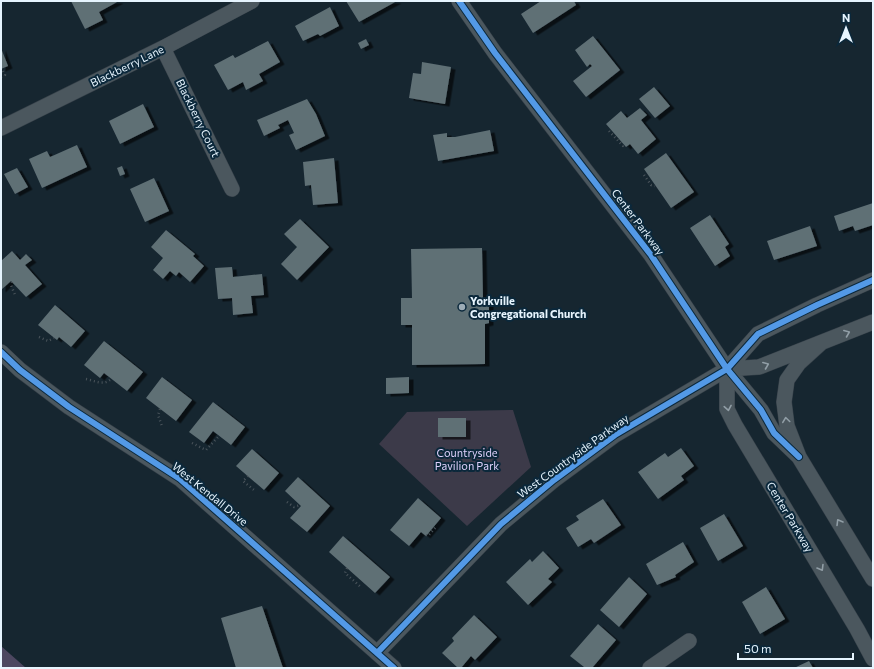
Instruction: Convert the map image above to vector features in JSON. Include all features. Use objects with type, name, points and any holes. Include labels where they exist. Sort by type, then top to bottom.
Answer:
[{"type":"street","name":"Blackberry Lane","points":[[1,128],[163,48],[252,1]]},
{"type":"street","name":"Center Parkway","points":[[459,1],[495,53],[651,255],[727,369],[761,410],[774,433],[799,457]]},
{"type":"street","name":"Blackberry Court","points":[[163,48],[232,188]]},
{"type":"street","name":"West Countryside Parkway","points":[[376,653],[501,524],[539,492],[615,435],[727,369],[758,334],[873,280]]},
{"type":"street","name":"West Countryside Parkway","points":[[727,369],[759,367],[873,322]]},
{"type":"street","name":"Center Parkway","points":[[821,343],[799,363],[787,380],[784,402],[787,426],[799,457],[873,579]]},
{"type":"street","name":"West Kendall Drive","points":[[1,352],[20,370],[69,407],[180,479],[394,668]]},
{"type":"street","name":"Center Parkway","points":[[727,369],[727,409],[734,425],[873,659]]},
{"type":"street","points":[[650,668],[689,641]]},
{"type":"path","points":[[1,77],[5,76],[2,69]]},
{"type":"path","points":[[609,131],[623,146],[624,145]]},
{"type":"path","points":[[644,175],[650,185],[655,186]]},
{"type":"path","points":[[12,282],[10,286],[15,295]]},
{"type":"path","points":[[39,337],[48,341],[54,338]]},
{"type":"path","points":[[86,379],[102,383],[108,382],[111,379]]},
{"type":"path","points":[[160,409],[158,415],[162,426]]},
{"type":"path","points":[[192,443],[206,450],[219,436]]},
{"type":"path","points":[[248,476],[243,481],[254,490]]},
{"type":"path","points":[[287,502],[294,507],[301,505]]},
{"type":"path","points":[[426,535],[428,536],[436,527]]},
{"type":"path","points":[[347,568],[345,573],[362,588]]},
{"type":"green space","name":"Countryside Pavilion Park","points":[[513,410],[531,467],[467,526],[379,444],[407,412]]},
{"type":"shaded area","points":[[1,646],[26,668],[1,668]]},
{"type":"building","points":[[71,1],[119,1],[99,12],[103,20],[85,29]]},
{"type":"building","points":[[346,1],[397,1],[359,22]]},
{"type":"building","points":[[541,1],[574,1],[576,5],[533,33],[521,14]]},
{"type":"building","points":[[330,7],[339,26],[320,36],[318,34],[303,41],[295,26]]},
{"type":"building","points":[[593,36],[620,70],[586,97],[573,81],[592,66],[590,64],[587,67],[575,50]]},
{"type":"building","points":[[366,39],[369,45],[361,49],[358,43]]},
{"type":"building","points":[[268,41],[280,62],[259,74],[263,81],[246,90],[243,82],[228,90],[214,65],[233,55],[235,58]]},
{"type":"building","points":[[1,48],[8,66],[1,69]]},
{"type":"building","points":[[422,62],[451,67],[445,104],[409,98],[413,73],[421,74]]},
{"type":"building","points":[[654,87],[670,106],[655,118],[639,99]]},
{"type":"building","points":[[307,99],[316,114],[325,136],[296,150],[289,135],[294,133],[288,120],[278,125],[280,128],[264,136],[257,120]]},
{"type":"building","points":[[143,104],[154,127],[120,144],[109,121]]},
{"type":"building","points":[[640,108],[647,115],[641,120],[656,139],[638,154],[630,144],[626,147],[606,124],[621,111],[627,118]]},
{"type":"building","points":[[490,130],[494,151],[438,161],[433,135],[447,133],[447,137],[455,137]]},
{"type":"building","points":[[77,145],[87,167],[42,188],[29,159],[47,151],[50,157]]},
{"type":"building","points":[[666,153],[694,192],[671,208],[644,169]]},
{"type":"building","points":[[334,158],[338,203],[313,205],[311,185],[305,186],[303,162]]},
{"type":"building","points":[[122,166],[125,174],[120,176],[117,168]]},
{"type":"building","points":[[17,168],[28,187],[15,194],[4,174]]},
{"type":"building","points":[[154,178],[169,211],[145,222],[130,189]]},
{"type":"building","points":[[873,203],[873,225],[855,231],[853,226],[839,231],[834,216]]},
{"type":"building","points":[[710,215],[729,244],[725,247],[730,256],[715,266],[690,228]]},
{"type":"building","points":[[300,219],[329,247],[297,280],[281,264],[297,247],[284,234]]},
{"type":"building","points":[[810,226],[817,246],[774,260],[767,241]]},
{"type":"building","points":[[166,230],[195,254],[193,256],[204,266],[190,282],[179,272],[176,276],[170,271],[163,279],[153,270],[163,258],[151,247]]},
{"type":"building","points":[[482,248],[483,299],[489,299],[489,323],[485,324],[485,364],[412,365],[412,325],[401,325],[401,298],[412,298],[411,249]]},
{"type":"building","points":[[12,251],[20,260],[26,254],[32,260],[25,265],[42,284],[26,297],[11,281],[1,290],[1,261]]},
{"type":"building","points":[[232,267],[233,277],[262,274],[264,295],[251,296],[253,313],[233,315],[232,298],[218,299],[215,268]]},
{"type":"building","points":[[55,305],[85,331],[71,347],[59,337],[57,340],[38,325]]},
{"type":"building","points":[[104,341],[143,372],[127,391],[104,373],[100,378],[84,365]]},
{"type":"building","points":[[162,377],[192,400],[176,421],[146,398]]},
{"type":"building","points":[[409,377],[409,393],[386,394],[386,378]]},
{"type":"building","points":[[213,402],[245,427],[231,445],[213,431],[204,443],[189,432]]},
{"type":"building","points":[[438,418],[466,418],[466,437],[438,437]]},
{"type":"building","points":[[681,448],[694,466],[681,476],[684,480],[658,499],[638,472],[665,453],[668,457]]},
{"type":"building","points":[[252,449],[279,473],[264,490],[236,466]]},
{"type":"building","points":[[298,477],[330,506],[307,532],[290,518],[301,506],[285,491]]},
{"type":"building","points":[[418,498],[441,518],[426,536],[421,532],[409,546],[390,530]]},
{"type":"building","points":[[603,499],[621,525],[594,543],[591,539],[578,547],[566,528],[579,520],[576,516]]},
{"type":"building","points":[[724,514],[743,546],[718,561],[700,528]]},
{"type":"building","points":[[343,536],[390,577],[375,593],[329,552]]},
{"type":"building","points":[[683,542],[694,562],[675,575],[676,577],[657,585],[646,564]]},
{"type":"building","points":[[543,551],[559,568],[548,579],[552,582],[528,605],[506,582],[530,559],[532,562]]},
{"type":"building","points":[[629,577],[647,594],[619,627],[600,610]]},
{"type":"building","points":[[766,587],[785,619],[760,634],[742,602]]},
{"type":"building","points":[[262,606],[283,668],[236,668],[221,618]]},
{"type":"building","points":[[474,615],[497,637],[475,660],[471,656],[461,668],[458,668],[442,653],[454,641],[452,638]]},
{"type":"building","points":[[598,624],[616,640],[592,668],[582,668],[584,667],[570,656]]},
{"type":"building","points":[[809,661],[813,668],[794,668]]},
{"type":"cycle path","points":[[459,1],[495,53],[651,255],[727,369],[761,410],[774,433],[799,457]]},
{"type":"cycle path","points":[[377,653],[501,524],[554,480],[615,435],[727,369],[758,334],[873,280]]},
{"type":"cycle path","points":[[1,352],[20,370],[69,407],[180,479],[394,668]]},
{"type":"place","name":"Yorkville Congregational Church","points":[[462,307]]}]
